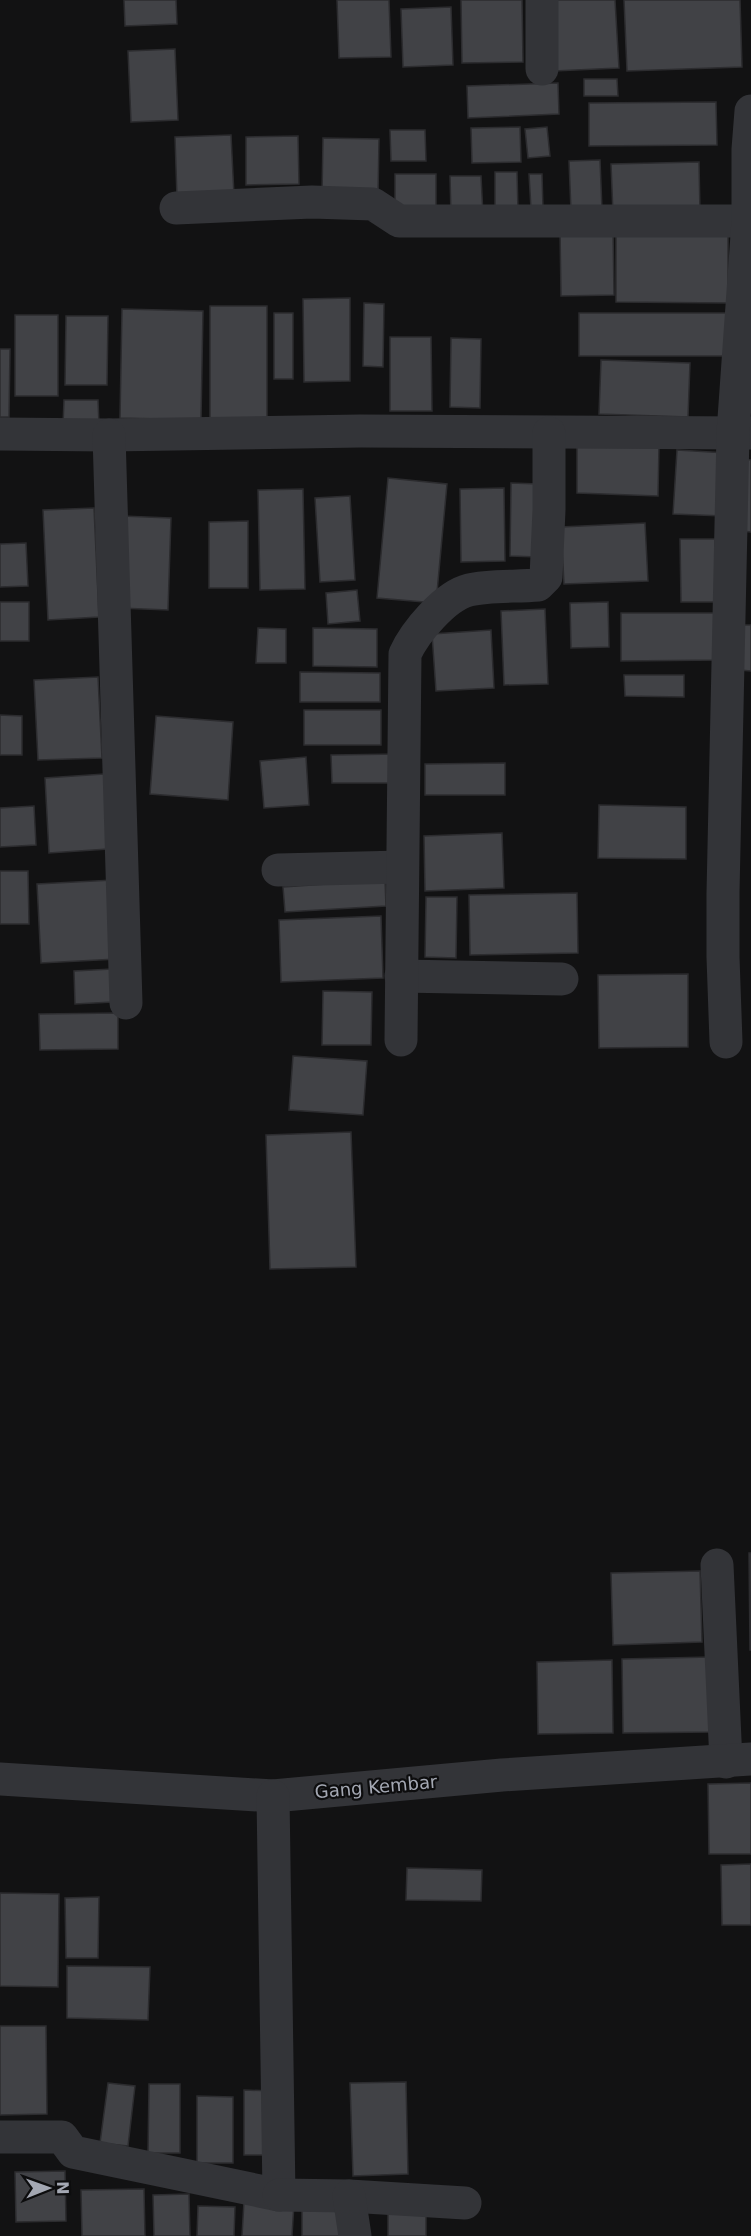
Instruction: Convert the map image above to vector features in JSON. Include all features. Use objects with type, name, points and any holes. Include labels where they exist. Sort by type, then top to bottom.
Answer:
[{"type":"street","points":[[542,0],[542,69]]},
{"type":"street","points":[[726,1042],[723,893],[742,433],[748,149],[751,111]]},
{"type":"street","points":[[176,208],[312,202],[373,204],[399,221],[553,223],[748,221]]},
{"type":"street","points":[[0,434],[109,435],[360,431],[742,433]]},
{"type":"street","points":[[401,1040],[405,654],[410,642],[434,611],[467,590],[538,585],[546,577],[549,521],[549,433]]},
{"type":"street","points":[[109,435],[126,1003]]},
{"type":"street","points":[[278,870],[402,867]]},
{"type":"street","points":[[402,976],[562,979]]},
{"type":"street","points":[[717,1565],[739,1760]]},
{"type":"street","name":"Gang Kembar","points":[[0,1779],[273,1796],[502,1776],[739,1760]]},
{"type":"street","points":[[273,1796],[279,2195]]},
{"type":"street","points":[[0,2137],[62,2137],[73,2152],[279,2195],[350,2196],[465,2203]]},
{"type":"street","points":[[350,2196],[355,2236]]},
{"type":"building","points":[[124,0],[176,0],[177,24],[125,26]]},
{"type":"building","points":[[337,0],[389,0],[391,57],[339,58]]},
{"type":"building","points":[[461,0],[522,0],[523,62],[462,63]]},
{"type":"building","points":[[550,0],[615,0],[619,68],[554,71]]},
{"type":"building","points":[[624,0],[740,0],[742,67],[627,71]]},
{"type":"building","points":[[451,7],[453,65],[403,67],[401,9]]},
{"type":"building","points":[[175,49],[178,120],[131,122],[128,51]]},
{"type":"building","points":[[584,79],[617,79],[618,96],[584,96]]},
{"type":"building","points":[[558,83],[559,114],[468,118],[467,86]]},
{"type":"building","points":[[716,102],[717,145],[589,146],[589,103]]},
{"type":"building","points":[[520,127],[521,162],[472,163],[471,128]]},
{"type":"building","points":[[547,127],[550,156],[528,158],[525,129]]},
{"type":"building","points":[[390,130],[425,130],[426,161],[391,161]]},
{"type":"building","points":[[231,135],[234,195],[177,198],[175,137]]},
{"type":"building","points":[[298,136],[299,184],[246,185],[246,137]]},
{"type":"building","points":[[323,138],[379,139],[378,196],[322,194]]},
{"type":"building","points":[[600,160],[602,210],[571,211],[569,161]]},
{"type":"building","points":[[699,162],[700,213],[613,214],[611,164]]},
{"type":"building","points":[[495,172],[517,172],[518,211],[495,211]]},
{"type":"building","points":[[395,174],[436,174],[436,208],[395,209]]},
{"type":"building","points":[[529,174],[542,174],[543,208],[531,209]]},
{"type":"building","points":[[450,176],[481,176],[483,215],[451,216]]},
{"type":"building","points":[[613,229],[614,295],[561,296],[560,230]]},
{"type":"building","points":[[616,235],[728,236],[728,303],[616,302]]},
{"type":"building","points":[[350,298],[350,381],[304,382],[303,299]]},
{"type":"building","points":[[364,303],[384,304],[383,367],[363,366]]},
{"type":"building","points":[[210,306],[267,306],[267,420],[210,420]]},
{"type":"building","points":[[122,309],[203,311],[201,420],[120,418]]},
{"type":"building","points":[[274,313],[293,313],[293,379],[274,379]]},
{"type":"building","points":[[579,313],[734,313],[733,356],[579,356]]},
{"type":"building","points":[[15,315],[58,315],[58,396],[15,396]]},
{"type":"building","points":[[66,316],[108,316],[107,385],[65,385]]},
{"type":"building","points":[[390,337],[431,337],[432,411],[390,411]]},
{"type":"building","points":[[451,338],[481,339],[480,408],[450,407]]},
{"type":"building","points":[[0,349],[10,349],[9,417],[0,417]]},
{"type":"building","points":[[601,360],[690,363],[688,417],[599,414]]},
{"type":"building","points":[[64,400],[98,400],[99,425],[63,425]]},
{"type":"building","points":[[577,443],[659,445],[658,496],[577,493]]},
{"type":"building","points":[[677,450],[727,453],[723,516],[673,514]]},
{"type":"building","points":[[744,459],[751,460],[751,532],[741,531]]},
{"type":"building","points":[[388,478],[447,484],[436,603],[377,598]]},
{"type":"building","points":[[511,483],[539,484],[538,557],[510,556]]},
{"type":"building","points":[[504,488],[505,561],[461,562],[460,489]]},
{"type":"building","points":[[303,489],[305,589],[260,590],[258,490]]},
{"type":"building","points":[[350,496],[355,580],[320,582],[315,498]]},
{"type":"building","points":[[94,508],[99,617],[48,620],[43,510]]},
{"type":"building","points":[[122,516],[171,518],[168,610],[119,608]]},
{"type":"building","points":[[248,521],[248,588],[209,588],[209,522]]},
{"type":"building","points":[[645,523],[648,581],[564,584],[561,527]]},
{"type":"building","points":[[680,539],[715,539],[716,602],[681,602]]},
{"type":"building","points":[[26,543],[28,586],[0,587],[0,544]]},
{"type":"building","points":[[357,590],[360,621],[328,624],[326,593]]},
{"type":"building","points":[[0,602],[29,602],[29,641],[0,641]]},
{"type":"building","points":[[608,602],[609,647],[571,648],[570,603]]},
{"type":"building","points":[[545,609],[548,684],[504,685],[501,611]]},
{"type":"building","points":[[621,613],[722,613],[722,660],[621,661]]},
{"type":"building","points":[[741,625],[751,625],[751,671],[740,670]]},
{"type":"building","points":[[258,628],[286,629],[286,663],[256,663]]},
{"type":"building","points":[[313,628],[377,629],[377,667],[313,666]]},
{"type":"building","points":[[491,630],[494,688],[436,691],[432,634]]},
{"type":"building","points":[[300,672],[380,673],[380,702],[300,702]]},
{"type":"building","points":[[624,675],[684,675],[684,697],[625,696]]},
{"type":"building","points":[[98,677],[102,758],[38,760],[34,680]]},
{"type":"building","points":[[304,710],[381,710],[381,745],[304,745]]},
{"type":"building","points":[[0,715],[22,716],[22,755],[0,755]]},
{"type":"building","points":[[156,716],[233,722],[228,800],[150,794]]},
{"type":"building","points":[[399,754],[399,783],[332,783],[331,755]]},
{"type":"building","points":[[306,757],[309,805],[264,808],[260,761]]},
{"type":"building","points":[[505,763],[505,795],[425,795],[425,764]]},
{"type":"building","points":[[104,774],[108,849],[49,853],[45,778]]},
{"type":"building","points":[[599,805],[686,807],[686,859],[598,858]]},
{"type":"building","points":[[34,806],[36,845],[0,847],[0,808]]},
{"type":"building","points":[[502,833],[504,888],[425,891],[424,836]]},
{"type":"building","points":[[0,871],[28,871],[29,924],[0,924]]},
{"type":"building","points":[[113,880],[117,959],[41,963],[37,884]]},
{"type":"building","points":[[385,880],[386,906],[285,912],[283,887]]},
{"type":"building","points":[[577,893],[578,953],[470,955],[469,895]]},
{"type":"building","points":[[426,897],[457,897],[456,958],[425,957]]},
{"type":"building","points":[[381,916],[383,978],[281,982],[279,920]]},
{"type":"building","points":[[112,969],[113,1002],[75,1004],[74,971]]},
{"type":"building","points":[[688,974],[688,1047],[599,1048],[598,975]]},
{"type":"building","points":[[323,991],[372,992],[371,1045],[322,1045]]},
{"type":"building","points":[[118,1013],[118,1049],[40,1050],[39,1014]]},
{"type":"building","points":[[293,1056],[367,1061],[363,1115],[289,1110]]},
{"type":"building","points":[[351,1132],[356,1267],[270,1269],[266,1135]]},
{"type":"building","points":[[749,1553],[751,1553],[751,1650],[750,1650]]},
{"type":"building","points":[[700,1571],[702,1642],[613,1645],[611,1573]]},
{"type":"building","points":[[710,1657],[712,1732],[623,1733],[622,1659]]},
{"type":"building","points":[[612,1660],[613,1733],[538,1734],[537,1662]]},
{"type":"building","points":[[751,1783],[751,1854],[709,1854],[708,1784]]},
{"type":"building","points":[[751,1864],[751,1925],[722,1925],[721,1865]]},
{"type":"building","points":[[407,1868],[482,1870],[481,1901],[406,1900]]},
{"type":"building","points":[[0,1893],[59,1894],[58,1987],[0,1986]]},
{"type":"building","points":[[99,1897],[98,1958],[66,1958],[65,1898]]},
{"type":"building","points":[[67,1966],[150,1967],[148,2020],[67,2018]]},
{"type":"building","points":[[0,2026],[46,2026],[47,2114],[0,2115]]},
{"type":"building","points":[[406,2082],[408,2174],[353,2176],[350,2083]]},
{"type":"building","points":[[108,2083],[135,2086],[128,2146],[100,2143]]},
{"type":"building","points":[[149,2084],[180,2084],[180,2153],[148,2153]]},
{"type":"building","points":[[244,2090],[273,2091],[272,2155],[244,2155]]},
{"type":"building","points":[[197,2096],[233,2097],[233,2163],[197,2163]]},
{"type":"building","points":[[65,2171],[66,2221],[16,2222],[15,2172]]},
{"type":"building","points":[[144,2189],[145,2236],[82,2236],[81,2190]]},
{"type":"building","points":[[189,2194],[190,2236],[154,2236],[153,2195]]},
{"type":"building","points":[[244,2201],[294,2203],[292,2236],[242,2236]]},
{"type":"building","points":[[302,2201],[344,2201],[345,2236],[302,2236]]},
{"type":"building","points":[[198,2206],[235,2207],[234,2236],[197,2236]]},
{"type":"building","points":[[426,2207],[426,2236],[388,2236],[388,2208]]}]
